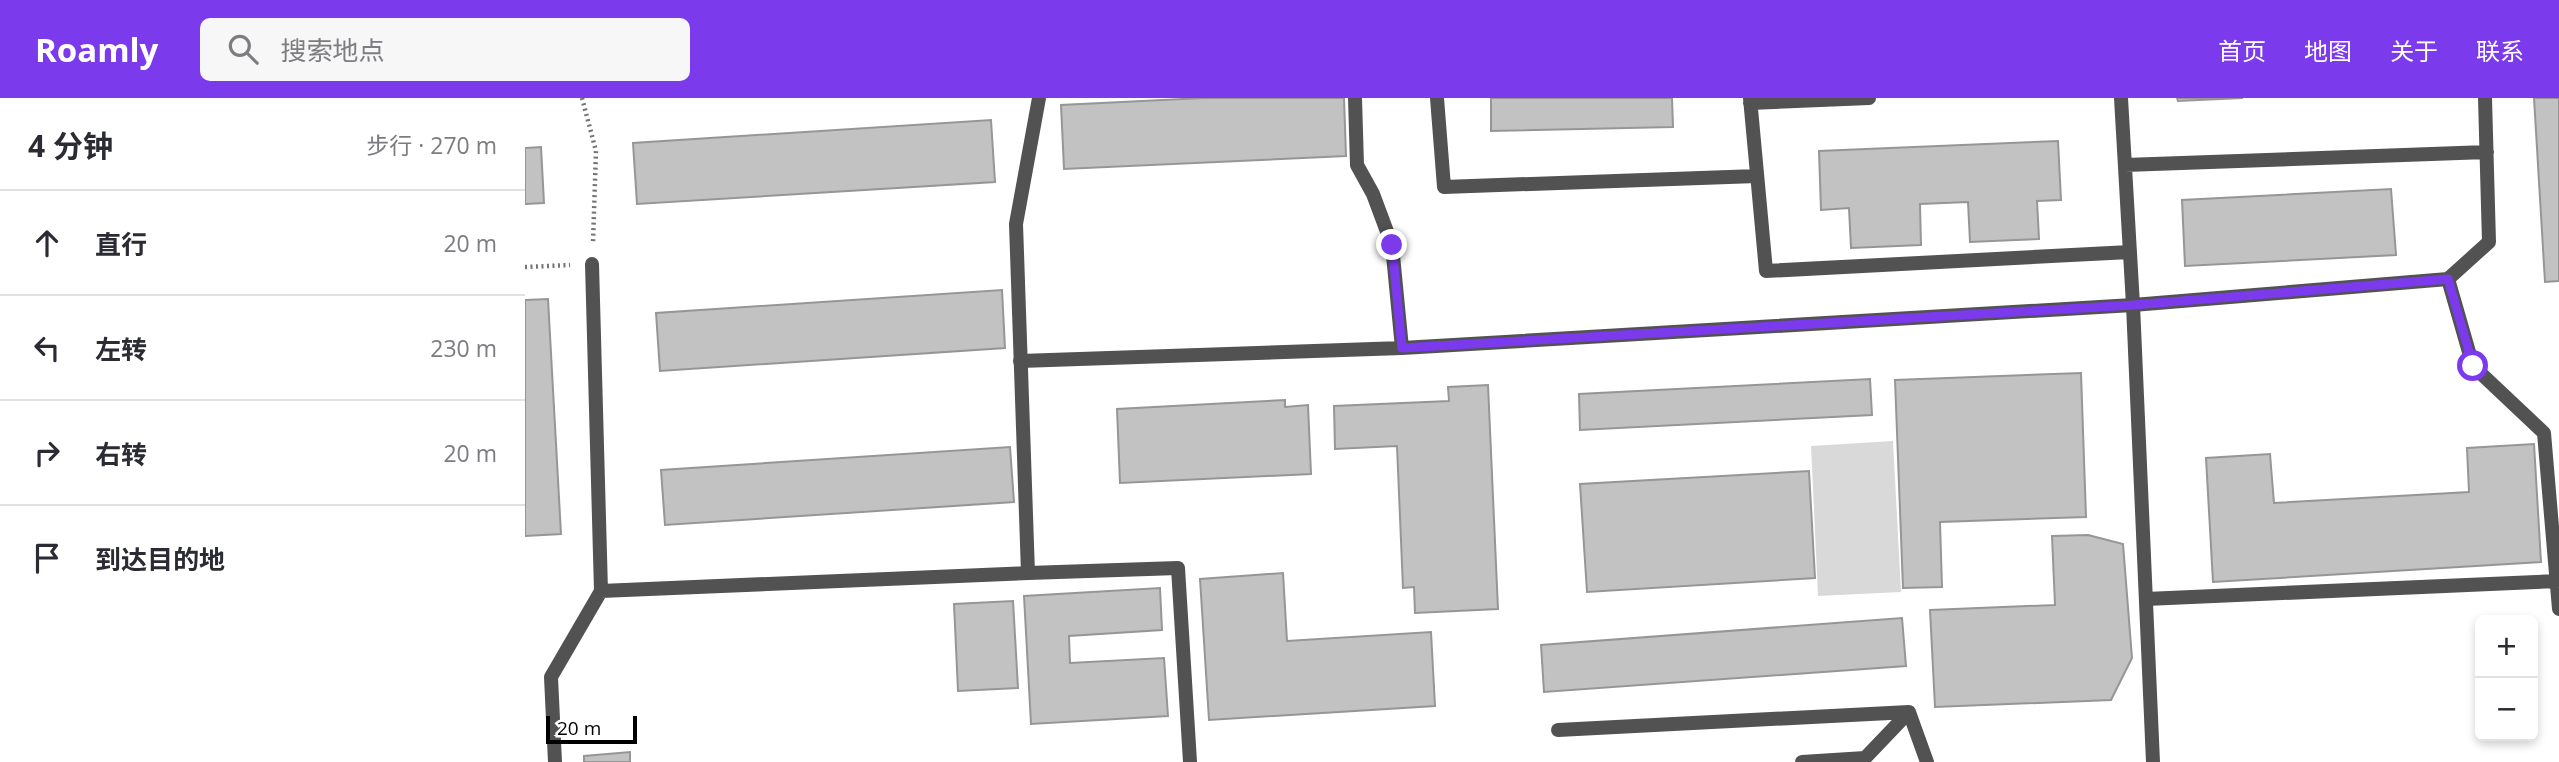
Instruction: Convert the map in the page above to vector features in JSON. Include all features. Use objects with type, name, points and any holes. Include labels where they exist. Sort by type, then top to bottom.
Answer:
[{"type":"street","points":[[1028,573],[1016,224],[1039,98]]},
{"type":"street","points":[[1355,98],[1357,165],[1373,194],[1392,245],[1402,348]]},
{"type":"street","points":[[1437,98],[1444,187],[1757,177]]},
{"type":"street","points":[[1869,98],[1750,101],[1766,271],[2130,252]]},
{"type":"street","points":[[2121,98],[2153,762]]},
{"type":"street","points":[[1020,361],[1402,348],[2133,305],[2448,279],[2489,242],[2485,98]]},
{"type":"street","points":[[2125,165],[2487,152]]},
{"type":"street","points":[[555,762],[551,677],[601,591],[592,264]]},
{"type":"street","points":[[2448,279],[2473,366],[2544,433],[2559,609]]},
{"type":"street","points":[[601,591],[1178,568],[1190,762]]},
{"type":"street","points":[[2146,599],[2557,580]]},
{"type":"street","points":[[1558,730],[1909,712]]},
{"type":"street","points":[[1802,762],[1865,758],[1909,712]]},
{"type":"street","points":[[1909,712],[1927,762]]},
{"type":"path","points":[[525,267],[592,264],[596,151],[582,98]]},
{"type":"shaded area","points":[[1893,441],[1901,592],[1818,596],[1811,446]]},
{"type":"building","points":[[1203,98],[1344,98],[1346,156],[1064,169],[1061,105]]},
{"type":"building","points":[[1491,98],[1672,98],[1673,127],[1491,131]]},
{"type":"building","points":[[2177,98],[2243,98],[2178,101]]},
{"type":"building","points":[[2534,98],[2559,98],[2559,281],[2545,282]]},
{"type":"building","points":[[991,120],[995,182],[637,204],[633,143]]},
{"type":"building","points":[[2058,141],[2061,200],[2037,201],[2039,239],[1970,242],[1968,202],[1920,204],[1921,245],[1851,248],[1849,208],[1821,210],[1819,151]]},
{"type":"building","points":[[541,147],[544,203],[525,204],[525,148]]},
{"type":"building","points":[[2391,189],[2396,255],[2185,266],[2182,200]]},
{"type":"building","points":[[1002,290],[1005,348],[660,371],[656,313]]},
{"type":"building","points":[[548,299],[561,534],[525,536],[525,300]]},
{"type":"building","points":[[2081,373],[2086,517],[1940,522],[1942,587],[1903,588],[1895,380]]},
{"type":"building","points":[[1870,379],[1872,415],[1580,430],[1579,394]]},
{"type":"building","points":[[1488,385],[1498,609],[1415,613],[1414,587],[1403,588],[1397,446],[1335,449],[1334,406],[1449,401],[1448,387]]},
{"type":"building","points":[[1285,400],[1285,407],[1308,405],[1311,474],[1120,483],[1117,409]]},
{"type":"building","points":[[2534,444],[2541,562],[2213,582],[2206,458],[2270,454],[2274,503],[2469,492],[2467,448]]},
{"type":"building","points":[[1010,447],[1014,502],[665,525],[661,470]]},
{"type":"building","points":[[1809,471],[1815,578],[1587,592],[1580,484]]},
{"type":"building","points":[[2088,535],[2123,544],[2132,658],[2111,700],[1935,707],[1930,610],[2055,605],[2052,536]]},
{"type":"building","points":[[1283,573],[1287,641],[1431,632],[1435,706],[1209,720],[1200,579]]},
{"type":"building","points":[[1160,588],[1162,630],[1069,636],[1070,663],[1164,658],[1168,716],[1031,724],[1024,596]]},
{"type":"building","points":[[1013,601],[1018,688],[958,691],[954,604]]},
{"type":"building","points":[[1902,618],[1906,666],[1544,692],[1541,645]]},
{"type":"building","points":[[630,752],[630,762],[584,762],[584,756]]},
{"type":"route","points":[[1392,245],[1402,348],[2133,305],[2448,279],[2473,366]]}]
